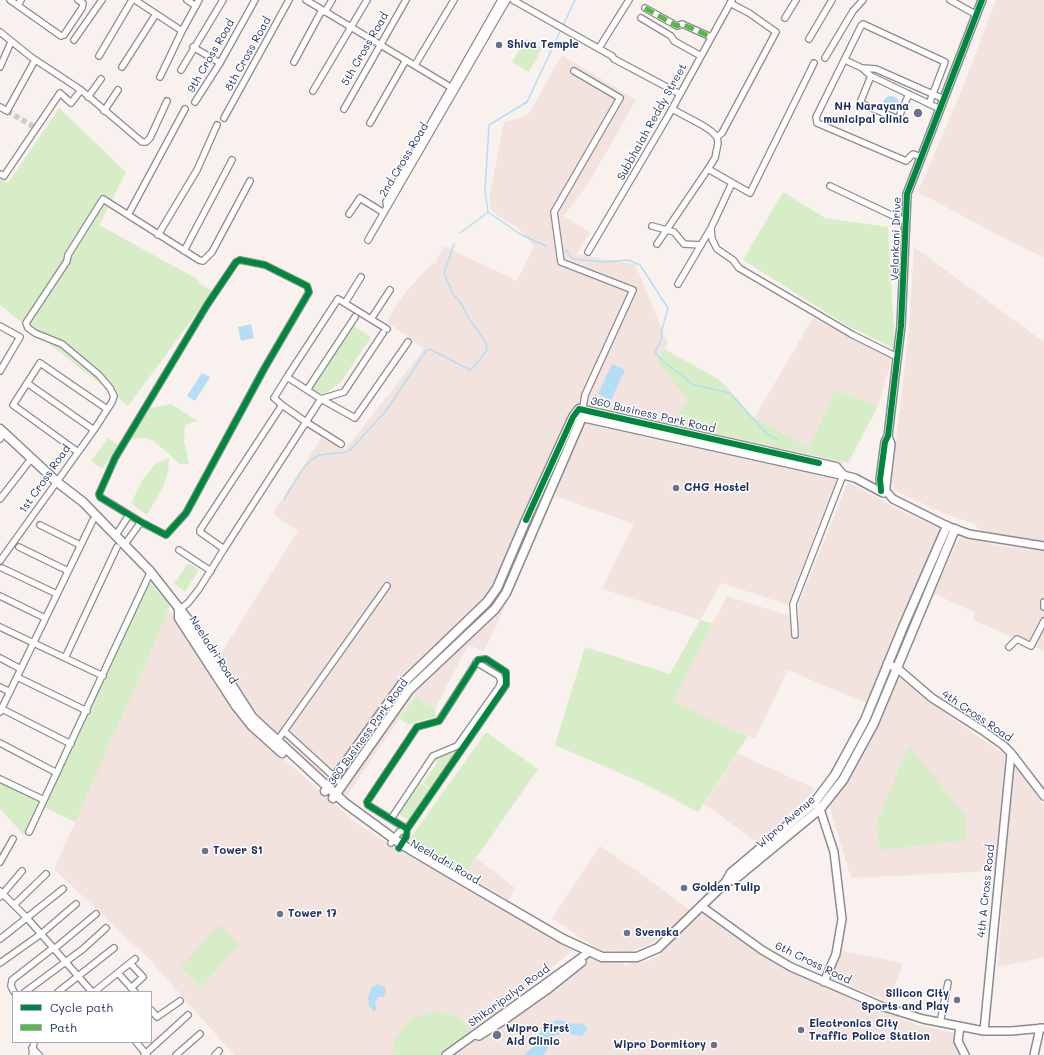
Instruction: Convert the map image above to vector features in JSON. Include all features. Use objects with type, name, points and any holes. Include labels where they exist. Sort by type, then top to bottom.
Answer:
[{"type":"main road","name":"360 Business Park Road","points":[[327,789],[402,684],[487,602],[497,588],[573,417],[578,410],[582,413],[844,475]]},
{"type":"main road","name":"360 Business Park Road","points":[[335,796],[409,690],[495,609],[506,593],[582,413]]},
{"type":"main road","name":"Neeladri Road","points":[[2,434],[57,482],[83,502],[116,535],[121,546],[151,571],[179,610],[179,618],[252,717],[327,789]]},
{"type":"main road","name":"Wipro Avenue","points":[[589,954],[637,958],[658,948],[726,882],[731,874],[753,855],[817,806],[865,720],[887,664],[950,529]]},
{"type":"main road","name":"Wipro Avenue","points":[[726,882],[735,879],[817,806],[842,780],[874,723],[897,668],[950,529]]},
{"type":"main road","name":"Neeladri Road","points":[[207,655],[252,726],[360,816],[400,846],[589,954]]},
{"type":"street","points":[[10,0],[19,2],[61,36],[64,35],[82,8],[83,3],[78,0]]},
{"type":"street","points":[[74,40],[102,0]]},
{"type":"street","points":[[99,56],[133,0],[182,31]]},
{"type":"street","points":[[187,0],[196,6]]},
{"type":"street","points":[[160,76],[199,0]]},
{"type":"street","points":[[181,70],[222,0]]},
{"type":"street","name":"9th Cross Road","points":[[195,102],[220,63],[255,0]]},
{"type":"street","name":"8th Cross Road","points":[[224,118],[289,0]]},
{"type":"street","points":[[306,0],[453,89]]},
{"type":"street","points":[[294,62],[332,0]]},
{"type":"street","points":[[313,91],[350,26],[367,0]]},
{"type":"street","name":"5th Cross Road","points":[[344,109],[406,0]]},
{"type":"street","points":[[415,66],[454,0]]},
{"type":"street","name":"2nd Cross Road","points":[[368,240],[387,207],[390,205],[501,0]]},
{"type":"street","name":"2nd Cross Road","points":[[453,89],[507,0]]},
{"type":"street","points":[[513,0],[612,56],[616,56],[681,92]]},
{"type":"street","points":[[599,48],[629,0]]},
{"type":"street","points":[[785,18],[796,0]]},
{"type":"street","points":[[809,39],[832,0]]},
{"type":"street","points":[[825,58],[853,11],[863,0]]},
{"type":"street","points":[[950,0],[977,15]]},
{"type":"street","name":"Velankani Drive","points":[[881,491],[880,481],[885,442],[888,436],[902,304],[907,194],[982,0]]},
{"type":"street","points":[[717,137],[722,133],[776,32],[731,2]]},
{"type":"street","name":"Subbhaiah Reddy Street","points":[[588,252],[672,109],[731,2]]},
{"type":"street","points":[[645,8],[677,26],[682,24],[711,37]]},
{"type":"street","points":[[122,67],[156,14]]},
{"type":"street","points":[[641,18],[671,36],[674,41],[701,56]]},
{"type":"street","points":[[922,157],[912,154],[906,161],[817,123],[816,117],[863,24],[867,24],[945,62],[929,104]]},
{"type":"street","points":[[0,32],[35,60],[81,90],[139,140],[146,142],[150,138],[167,101]]},
{"type":"street","points":[[0,68],[11,42]]},
{"type":"street","points":[[193,48],[220,63]]},
{"type":"street","points":[[0,107],[7,111],[35,60]]},
{"type":"street","points":[[370,123],[406,60]]},
{"type":"street","points":[[845,60],[862,68],[871,76],[940,109]]},
{"type":"street","points":[[708,169],[750,193],[814,63]]},
{"type":"street","points":[[862,68],[876,69],[944,98]]},
{"type":"street","points":[[574,72],[620,98],[554,212],[561,262],[633,290],[585,395],[582,413]]},
{"type":"street","points":[[871,76],[860,102],[898,119],[909,94]]},
{"type":"street","points":[[88,97],[101,79]]},
{"type":"street","points":[[898,89],[902,80]]},
{"type":"street","points":[[0,174],[4,176],[60,93],[71,103],[81,90]]},
{"type":"street","points":[[104,111],[118,90]]},
{"type":"street","points":[[185,109],[128,215],[199,260],[206,259],[250,181]]},
{"type":"street","points":[[657,244],[716,158],[718,151],[717,137],[702,124],[672,109]]},
{"type":"street","points":[[158,235],[197,170],[217,125]]},
{"type":"street","points":[[184,250],[232,160]]},
{"type":"street","points":[[678,284],[711,228],[732,184]]},
{"type":"street","points":[[830,186],[906,222]]},
{"type":"street","points":[[349,214],[360,198],[384,213]]},
{"type":"street","name":"1st Cross Road","points":[[0,561],[94,430],[112,402],[114,396],[100,375],[62,344],[35,333],[28,328],[26,323],[67,262],[68,255],[103,199],[128,215]]},
{"type":"street","points":[[652,226],[674,232],[684,244],[701,244]]},
{"type":"street","points":[[711,228],[711,236],[715,246],[720,252],[733,260],[739,268],[853,335],[897,357]]},
{"type":"street","points":[[240,260],[265,265],[307,286],[309,292],[264,369],[186,513],[166,535],[129,515],[100,497],[99,494],[115,458],[207,305],[236,262],[240,260]]},
{"type":"street","points":[[346,303],[361,277]]},
{"type":"street","points":[[371,319],[390,290]]},
{"type":"street","points":[[179,610],[188,603],[211,570],[224,549],[306,422],[321,399],[344,392],[385,331],[371,319],[346,303],[338,300],[274,398],[306,422],[341,444]]},
{"type":"street","points":[[307,390],[355,317]]},
{"type":"street","points":[[0,326],[20,337],[0,371]]},
{"type":"street","points":[[288,377],[321,399],[355,418],[408,342]]},
{"type":"street","points":[[78,452],[13,405],[40,363],[107,409]]},
{"type":"street","points":[[27,383],[94,430]]},
{"type":"street","points":[[224,549],[200,532],[200,530],[282,405]]},
{"type":"street","points":[[888,436],[891,444],[886,491],[893,499],[918,514]]},
{"type":"street","points":[[0,499],[32,460]]},
{"type":"street","points":[[795,635],[792,604],[844,475],[881,491],[891,502],[968,537],[1044,547]]},
{"type":"street","points":[[867,484],[877,485],[880,481]]},
{"type":"street","points":[[116,535],[129,515]]},
{"type":"street","points":[[71,744],[1,710],[93,520]]},
{"type":"street","points":[[65,658],[121,546],[141,522]]},
{"type":"street","points":[[40,525],[80,545]]},
{"type":"street","points":[[19,547],[68,570]]},
{"type":"street","points":[[179,550],[211,570]]},
{"type":"street","points":[[2,568],[57,594]]},
{"type":"street","points":[[29,832],[87,711],[151,571]]},
{"type":"street","points":[[277,741],[387,586]]},
{"type":"street","points":[[0,596],[45,618]]},
{"type":"street","points":[[1044,602],[1044,607]]},
{"type":"street","points":[[1009,647],[1017,639],[1031,646],[1044,621]]},
{"type":"street","points":[[0,627],[103,676]]},
{"type":"street","points":[[0,658],[21,669]]},
{"type":"street","points":[[400,846],[406,837],[407,829],[506,685],[507,679],[503,669],[486,659],[480,658],[476,662],[441,719],[417,728],[367,802],[368,805],[407,829]]},
{"type":"street","points":[[391,819],[433,756],[457,746],[499,686],[501,680],[499,676],[476,662]]},
{"type":"street","name":"4th Cross Road","points":[[887,664],[897,668],[932,698],[982,730],[1011,753],[1044,796]]},
{"type":"street","points":[[17,677],[87,711]]},
{"type":"street","points":[[0,687],[10,692]]},
{"type":"street","points":[[284,732],[343,785]]},
{"type":"street","points":[[0,743],[57,773]]},
{"type":"street","name":"4th A Cross Road","points":[[984,1031],[1011,753]]},
{"type":"street","points":[[0,779],[44,800]]},
{"type":"street","points":[[817,806],[834,852],[842,920],[836,954],[824,982]]},
{"type":"street","points":[[393,841],[399,832],[407,829]]},
{"type":"street","points":[[0,862],[12,839]]},
{"type":"street","points":[[22,871],[1,894],[27,918],[92,991]]},
{"type":"street","points":[[14,905],[46,874]]},
{"type":"street","points":[[0,939],[63,889]]},
{"type":"street","points":[[0,963],[41,934],[76,904]]},
{"type":"street","name":"6th Cross Road","points":[[701,906],[762,950],[824,982],[882,1006],[940,1023],[984,1031],[1011,1031],[1042,1028]]},
{"type":"street","points":[[14,991],[11,986],[12,980],[96,914]]},
{"type":"street","points":[[26,991],[83,949],[106,928]]},
{"type":"street","points":[[59,991],[114,948]]},
{"type":"street","name":"Shikaripalya Road","points":[[446,1055],[589,954]]},
{"type":"street","points":[[94,991],[133,961],[143,977],[133,990],[118,973]]},
{"type":"street","points":[[940,1023],[948,983]]},
{"type":"street","points":[[152,1011],[157,1017],[180,1001]]},
{"type":"street","points":[[137,1043],[146,1054],[188,1015]]},
{"type":"street","points":[[960,1027],[958,1040],[965,1055]]},
{"type":"street","points":[[1034,1055],[1042,1028]]},
{"type":"street","points":[[176,1055],[200,1034]]},
{"type":"street","points":[[32,1055],[34,1043]]},
{"type":"street","points":[[32,1048],[39,1055]]},
{"type":"shaded area","points":[[996,0],[1044,0],[1044,257],[1013,243],[918,192],[961,92]]},
{"type":"shaded area","points":[[562,55],[636,100],[588,184],[564,216],[590,233],[576,254],[635,264],[668,343],[657,362],[688,399],[673,424],[843,462],[788,605],[721,583],[700,620],[602,589],[634,524],[553,495],[514,587],[484,651],[468,645],[435,709],[414,697],[346,797],[252,710],[220,655],[298,531],[273,514],[321,438],[345,450],[424,349],[386,321],[405,293],[432,263],[435,264],[444,246],[517,281],[534,246],[518,228],[492,212],[489,199],[504,122],[522,118],[529,113]]},
{"type":"shaded area","points":[[914,247],[1044,342],[1044,541],[983,533],[973,523],[947,515],[894,490],[891,484],[909,329]]},
{"type":"shaded area","points":[[813,318],[892,358],[878,406],[835,390],[809,447],[754,418]]},
{"type":"shaded area","points":[[848,482],[894,507],[941,529],[899,623],[868,704],[788,670],[755,738],[728,728],[673,701],[727,596],[799,619],[798,605]]},
{"type":"shaded area","points":[[959,537],[1003,546],[1044,551],[1044,651],[973,620],[975,612],[934,594]]},
{"type":"shaded area","points":[[168,609],[178,621],[230,702],[230,709],[236,713],[249,728],[355,822],[477,896],[573,950],[497,1013],[591,952],[626,955],[624,966],[634,962],[649,961],[660,954],[701,911],[768,959],[790,970],[916,1025],[956,1033],[967,1055],[234,1055],[150,960],[54,869],[149,656]]},
{"type":"shaded area","points":[[899,676],[929,702],[1005,755],[995,871],[851,878],[829,805],[844,785],[874,731]]},
{"type":"shaded area","points":[[737,753],[814,788],[812,793],[758,843],[704,804]]},
{"type":"shaded area","points":[[1012,759],[1044,805],[1044,957],[998,967]]},
{"type":"shaded area","points":[[600,846],[647,878],[691,911],[652,943],[631,951],[599,950],[552,918]]},
{"type":"shaded area","points":[[476,858],[515,888],[509,900],[465,874]]},
{"type":"shaded area","points":[[841,951],[903,963],[889,1002],[831,978]]},
{"type":"green space","points":[[526,39],[542,48],[529,72],[512,62]]},
{"type":"green space","points":[[59,108],[126,172],[99,225],[199,280],[198,283],[213,291],[128,406],[0,305],[0,179],[8,183]]},
{"type":"green space","points":[[783,192],[825,218],[888,227],[895,349],[848,326],[743,260]]},
{"type":"green space","points":[[352,325],[371,337],[341,382],[326,393],[320,394],[311,388]]},
{"type":"green space","points":[[664,349],[720,380],[754,418],[809,447],[835,390],[878,406],[848,463],[672,424],[688,399],[656,362]]},
{"type":"green space","points":[[171,404],[198,421],[185,425],[184,442],[189,464],[180,464],[156,443],[147,438],[130,439],[150,408]]},
{"type":"green space","points":[[108,438],[119,446],[102,469],[91,461]]},
{"type":"green space","points":[[169,458],[168,472],[162,489],[147,515],[131,503],[142,481],[154,465]]},
{"type":"green space","points":[[188,563],[199,570],[185,592],[174,584]]},
{"type":"green space","points":[[147,579],[170,605],[149,656],[75,822],[41,806],[29,832],[25,836],[0,809],[0,779],[44,800]]},
{"type":"green space","points":[[700,620],[713,623],[673,701],[728,728],[748,736],[698,812],[645,784],[555,745],[585,647],[670,674]]},
{"type":"green space","points":[[415,697],[435,709],[436,717],[408,724],[399,719]]},
{"type":"green space","points":[[486,732],[538,769],[465,874],[409,840]]},
{"type":"green space","points":[[909,745],[966,817],[965,840],[880,850],[876,824]]},
{"type":"green space","points":[[460,749],[432,789],[423,783],[437,763],[432,760]]},
{"type":"green space","points":[[418,781],[431,790],[410,821],[397,813]]},
{"type":"green space","points":[[218,925],[239,944],[202,987],[180,968]]},
{"type":"green space","points":[[431,1012],[446,1013],[461,1019],[473,1036],[446,1055],[392,1055],[396,1039],[405,1025],[413,1019]]},
{"type":"water","points":[[891,96],[898,101],[899,104],[894,111],[891,112],[884,107],[883,104],[888,97]]},
{"type":"water","points":[[251,324],[254,338],[241,341],[238,327]]},
{"type":"water","points":[[612,364],[625,370],[611,400],[598,394]]},
{"type":"water","points":[[202,373],[210,377],[195,401],[187,396]]},
{"type":"water","points":[[377,984],[385,987],[386,994],[383,997],[378,997],[375,1003],[377,1008],[374,1012],[369,1006],[368,997],[371,988]]},
{"type":"water","points":[[558,1020],[574,1024],[582,1023],[588,1029],[581,1036],[567,1033],[555,1035],[546,1041],[549,1046],[544,1055],[524,1055],[533,1047],[544,1024]]},
{"type":"waterway","points":[[546,246],[520,234],[488,212],[485,191],[489,125],[527,102],[575,0]]},
{"type":"waterway","points":[[460,233],[487,213]]},
{"type":"waterway","points":[[284,499],[302,470],[311,460],[319,455],[347,452],[351,449],[385,412],[426,351],[430,349],[470,370],[475,366],[487,350],[486,342],[453,294],[444,273],[454,244]]},
{"type":"waterway","points":[[566,250],[573,259],[605,262],[628,260],[640,265],[668,308],[661,333],[662,339],[655,352],[664,362],[694,385],[730,393],[767,434],[778,440]]},
{"type":"tunnel","points":[[7,111],[36,128]]},
{"type":"marked path","points":[[645,8],[677,26],[682,24],[711,37]]},
{"type":"cycle path","points":[[881,491],[880,479],[885,442],[888,436],[901,326],[907,194],[982,0]]},
{"type":"cycle path","points":[[240,260],[265,265],[307,286],[309,292],[264,369],[186,513],[166,535],[141,522],[100,497],[99,494],[115,458],[207,305],[236,262],[240,260]]},
{"type":"cycle path","points":[[526,520],[573,417],[579,409],[819,463]]},
{"type":"cycle path","points":[[399,848],[406,837],[407,829],[506,685],[506,672],[486,659],[478,660],[439,721],[417,727],[367,802],[368,805],[407,829]]},
{"type":"place","name":"Shiva Temple","points":[[499,45]]},
{"type":"place","name":"NH Narayana municipal clinic","points":[[918,113]]},
{"type":"place","name":"CHG Hostel","points":[[676,488]]},
{"type":"place","name":"Tower S1","points":[[205,851]]},
{"type":"place","name":"Golden Tulip","points":[[684,888]]},
{"type":"place","name":"Tower 17","points":[[280,914]]},
{"type":"place","name":"Svenska","points":[[627,933]]},
{"type":"place","name":"Silicon City Sports and Play","points":[[957,1000]]},
{"type":"place","name":"Electronics City Traffic Police Station","points":[[801,1030]]},
{"type":"place","name":"Wipro First Aid Clinic","points":[[497,1035]]},
{"type":"place","name":"Wipro Dormitory","points":[[714,1045]]}]
